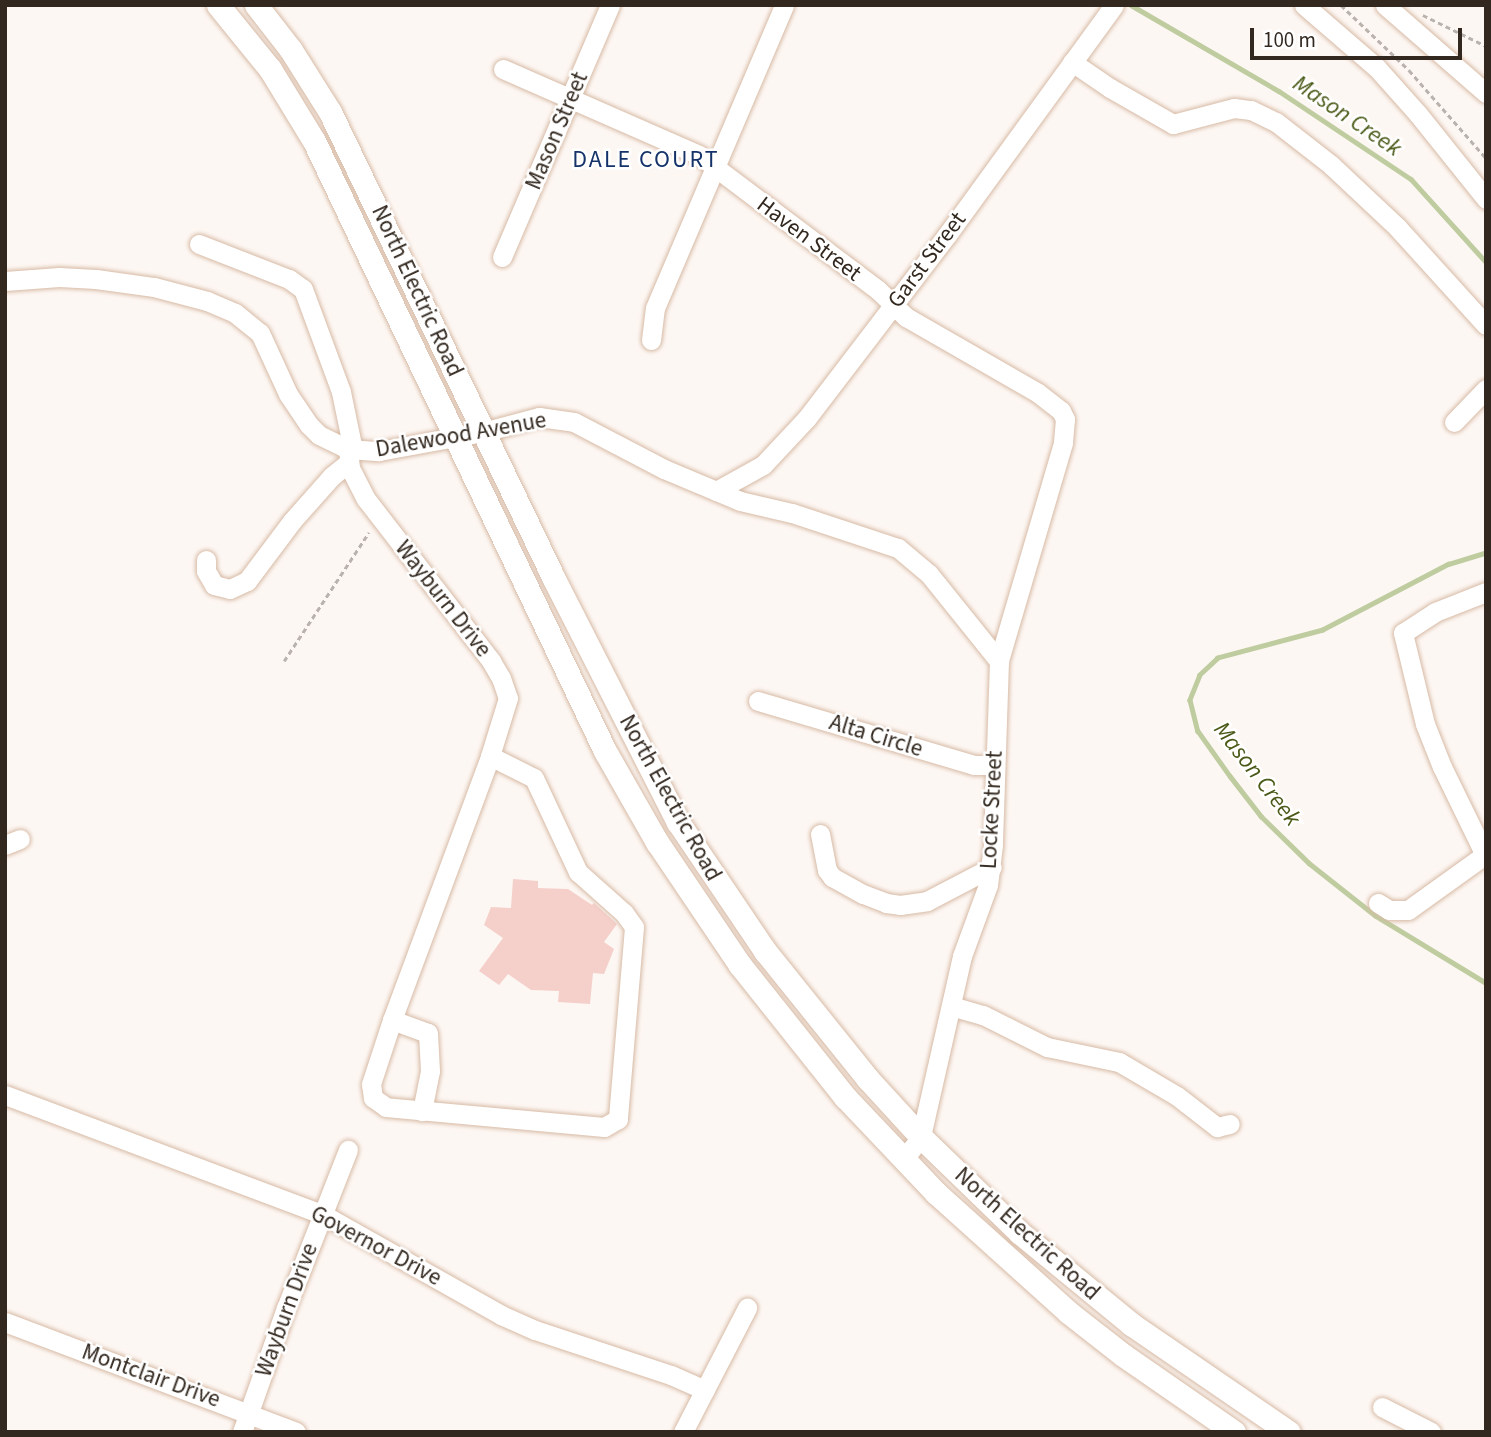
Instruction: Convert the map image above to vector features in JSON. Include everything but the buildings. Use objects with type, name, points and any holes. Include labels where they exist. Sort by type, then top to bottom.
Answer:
[{"type":"main road","name":"North Electric Road","points":[[218,5],[270,69],[314,141],[605,751],[657,842],[740,965],[845,1097],[903,1160],[1012,1264],[1124,1355],[1234,1432]]},
{"type":"main road","name":"North Electric Road","points":[[256,5],[291,50],[330,112],[554,579],[678,821],[723,892],[813,1013],[921,1137],[1020,1233],[1081,1285],[1190,1367],[1289,1432]]},
{"type":"street","name":"Mason Street","points":[[502,257],[610,5]]},
{"type":"street","points":[[652,340],[655,308],[784,5]]},
{"type":"street","name":"Garst Street","points":[[716,491],[746,477],[781,448],[893,306],[1114,5]]},
{"type":"street","points":[[1304,5],[1377,68],[1418,114],[1486,200]]},
{"type":"street","points":[[1385,5],[1486,93]]},
{"type":"street","points":[[1072,62],[1167,122],[1177,124],[1234,108],[1251,110],[1276,122],[1331,165],[1397,227],[1486,326]]},
{"type":"street","name":"Haven Street","points":[[503,69],[699,155],[877,290],[906,317],[1050,400],[1065,419],[1059,454]]},
{"type":"street","name":"Wayburn Drive","points":[[200,244],[289,279],[303,289],[334,369],[358,487],[491,661],[508,698],[392,1020],[371,1084],[373,1098],[386,1107],[600,1128],[618,1119],[634,927],[624,913],[578,872],[534,778],[489,756]]},
{"type":"street","name":"Dalewood Avenue","points":[[5,281],[59,277],[108,280],[194,297],[235,313],[260,333],[288,394],[309,425],[319,435],[350,454],[455,438],[538,417],[574,422],[664,469],[716,491],[898,548],[929,574],[983,646],[999,661]]},
{"type":"street","points":[[1454,422],[1486,389]]},
{"type":"street","points":[[206,560],[206,571],[214,585],[230,589],[247,581],[292,521],[350,454]]},
{"type":"street","name":"Locke Street","points":[[903,1160],[921,1137],[962,956],[992,866],[999,661],[1059,454]]},
{"type":"street","points":[[1378,903],[1389,910],[1408,910],[1485,854],[1442,767],[1425,723],[1403,633],[1435,612],[1486,592]]},
{"type":"street","name":"Alta Circle","points":[[758,701],[974,765],[994,765]]},
{"type":"street","points":[[820,834],[827,870],[832,877],[863,894],[900,905],[927,901],[992,866]]},
{"type":"street","points":[[951,1006],[983,1015],[1047,1047],[1119,1062],[1177,1097],[1217,1127],[1230,1124]]},
{"type":"street","points":[[392,1020],[428,1033],[430,1070],[422,1111]]},
{"type":"street","name":"Governor Drive","points":[[5,1095],[322,1213],[501,1315],[535,1330],[671,1375],[705,1390]]},
{"type":"street","name":"Wayburn Drive","points":[[242,1432],[322,1213],[348,1150]]},
{"type":"street","points":[[683,1432],[747,1308]]},
{"type":"street","name":"Montclair Drive","points":[[5,1322],[250,1412],[296,1432]]},
{"type":"street","points":[[1382,1407],[1432,1432]]},
{"type":"path","points":[[1341,5],[1409,69],[1486,158]]},
{"type":"path","points":[[1416,12],[1486,46]]},
{"type":"path","points":[[284,661],[310,625],[350,557],[381,520]]},
{"type":"waterway","name":"Mason Creek","points":[[1131,5],[1279,91],[1411,179],[1486,262]]},
{"type":"waterway","name":"Mason Creek","points":[[1486,553],[1449,564],[1323,630],[1218,658],[1200,675],[1190,700],[1198,731],[1230,776],[1261,816],[1309,863],[1376,916],[1486,983]]},
{"type":"district","name":"DALE COURT","points":[[646,160]]}]
